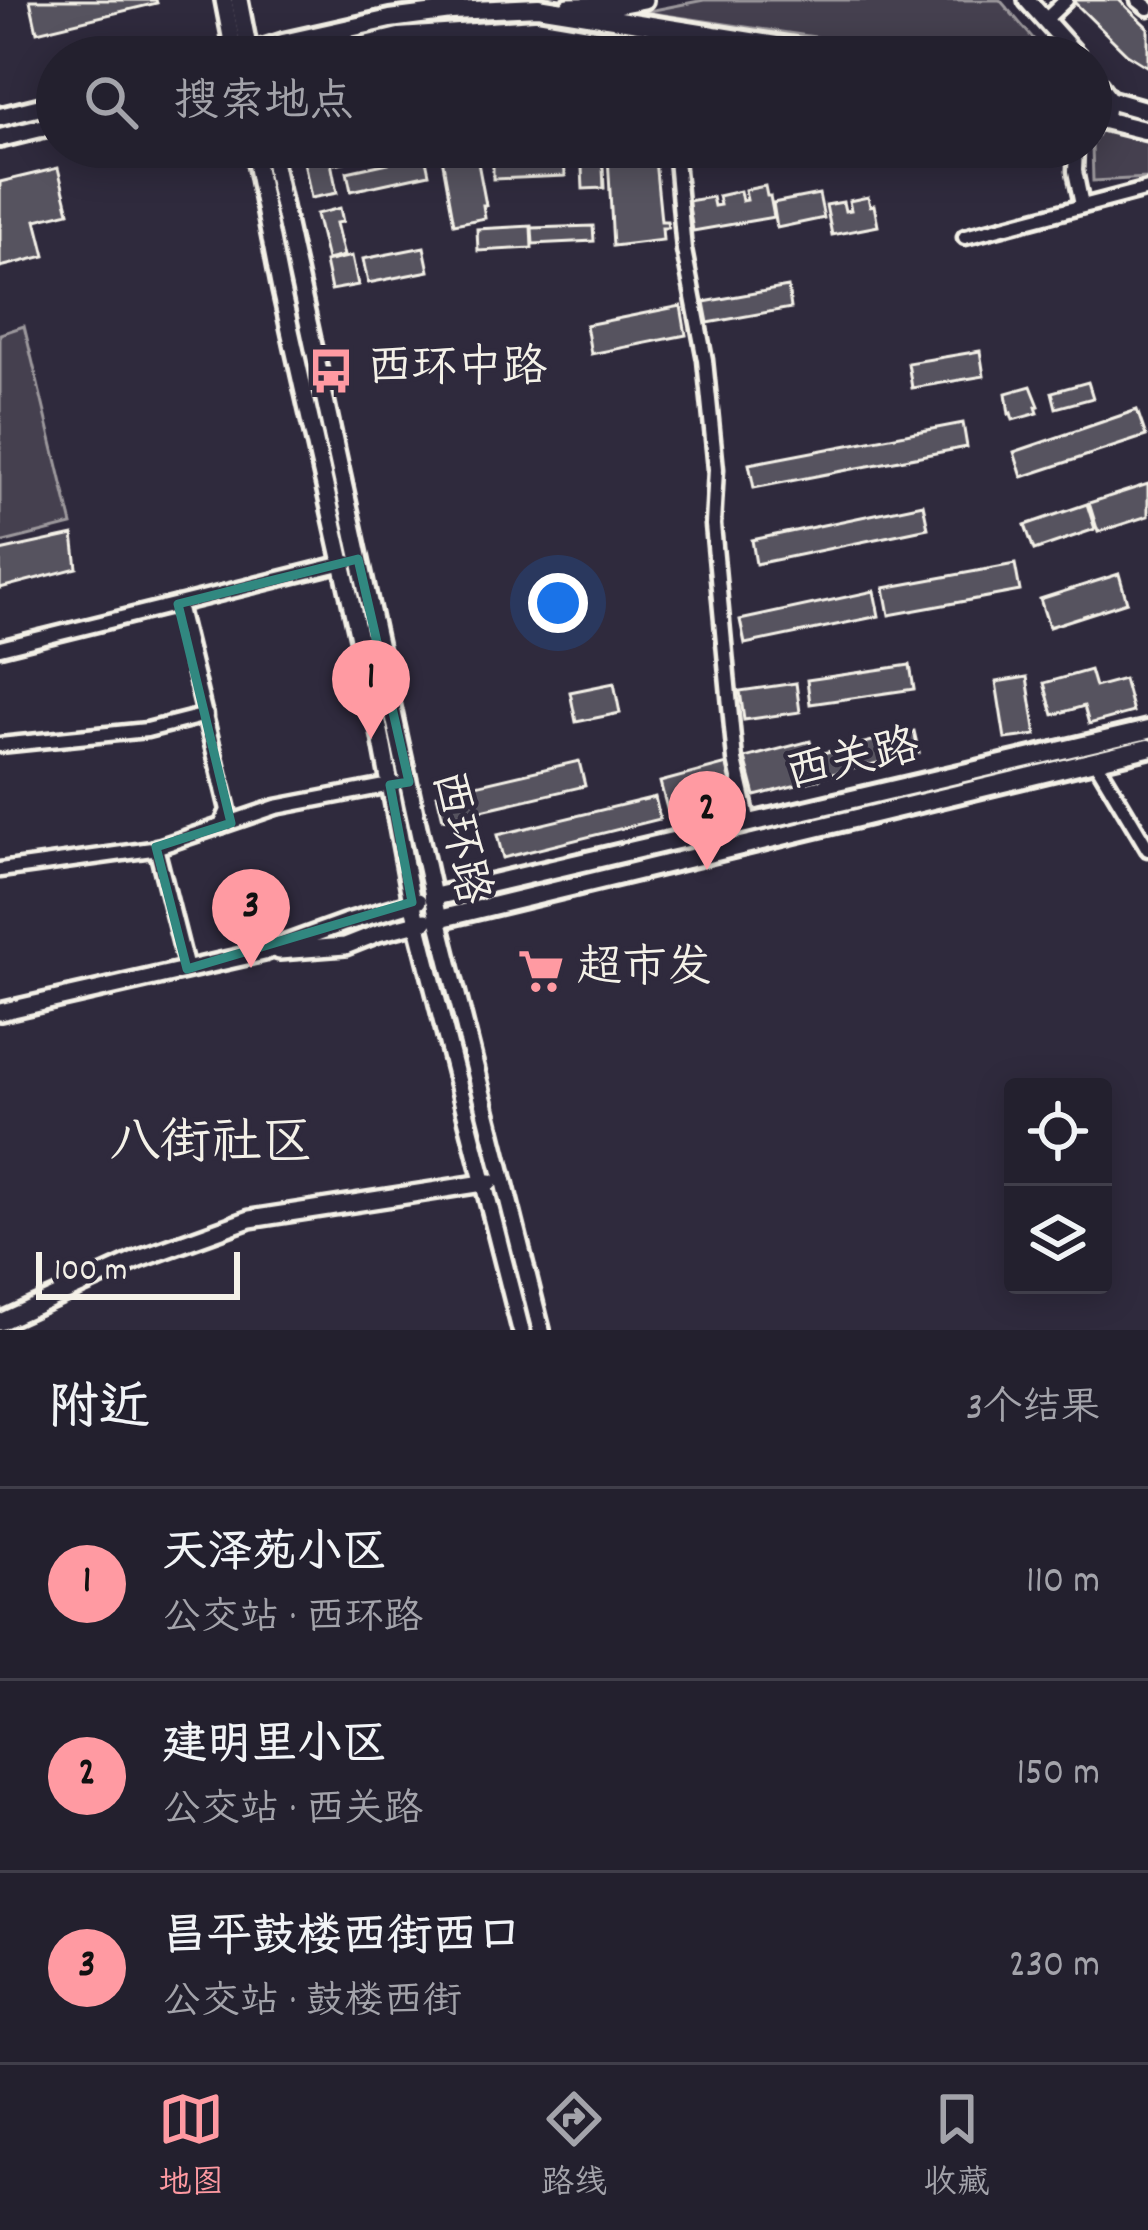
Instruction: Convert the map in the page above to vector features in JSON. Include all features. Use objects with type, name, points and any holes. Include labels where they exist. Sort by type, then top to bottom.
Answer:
[{"type":"main road","points":[[305,36],[390,9],[538,7],[720,36]]},
{"type":"main road","points":[[426,36],[535,28],[576,36]]},
{"type":"main road","points":[[1112,100],[1148,111]]},
{"type":"main road","points":[[0,117],[36,108]]},
{"type":"main road","points":[[1112,121],[1148,130]]},
{"type":"main road","points":[[0,138],[36,129]]},
{"type":"main road","name":"西关路","points":[[433,897],[1148,730]]},
{"type":"main road","name":"西关路","points":[[438,919],[1148,748]]},
{"type":"street","points":[[224,0],[237,36]]},
{"type":"street","points":[[239,0],[242,36]]},
{"type":"street","points":[[538,7],[644,0]]},
{"type":"street","points":[[1027,0],[1059,36]]},
{"type":"street","points":[[1045,20],[1066,0]]},
{"type":"street","points":[[1138,0],[1148,8]]},
{"type":"street","name":"西环路","points":[[257,168],[281,290],[409,782],[438,919],[542,1330]]},
{"type":"street","name":"西环路","points":[[274,168],[412,902],[520,1330]]},
{"type":"street","points":[[677,168],[716,469],[713,525],[735,760],[749,823]]},
{"type":"street","points":[[1075,168],[1082,205]]},
{"type":"street","points":[[965,237],[1148,189]]},
{"type":"street","points":[[0,648],[350,561]]},
{"type":"street","points":[[178,604],[228,810],[221,826]]},
{"type":"street","points":[[0,745],[147,730],[206,715]]},
{"type":"street","points":[[1096,762],[1148,849]]},
{"type":"street","points":[[0,870],[156,848],[275,807],[409,782]]},
{"type":"street","points":[[156,848],[187,969]]},
{"type":"street","points":[[0,1012],[264,952],[433,897]]},
{"type":"street","points":[[264,952],[345,946],[378,932],[438,919]]},
{"type":"street","points":[[0,1322],[139,1259],[250,1219],[504,1180]]},
{"type":"highlighted area","points":[[358,559],[409,782],[390,785],[412,902],[187,969],[156,847],[231,823],[178,604]]},
{"type":"shaded area","points":[[704,0],[1000,0],[1031,36],[808,36],[644,12]]},
{"type":"shaded area","points":[[1112,133],[1148,140],[1148,178],[1093,181],[1093,168],[1112,168]]},
{"type":"shaded area","points":[[24,326],[72,525],[0,543],[0,334]]},
{"type":"building","points":[[30,0],[156,0],[157,3],[37,32]]},
{"type":"building","points":[[1072,0],[1119,0],[1148,28],[1148,67]]},
{"type":"building","points":[[58,168],[69,212],[36,220],[45,256],[0,267],[0,182]]},
{"type":"building","points":[[305,168],[332,168],[337,193],[311,198]]},
{"type":"building","points":[[428,168],[429,174],[351,191],[347,172]]},
{"type":"building","points":[[444,168],[479,168],[485,218],[454,224]]},
{"type":"building","points":[[493,168],[565,168],[565,176],[493,179]]},
{"type":"building","points":[[582,168],[603,168],[604,188],[583,189]]},
{"type":"building","points":[[609,168],[656,168],[661,221],[667,221],[668,228],[662,228],[663,240],[613,246]]},
{"type":"building","points":[[765,186],[774,217],[693,231],[688,201],[712,197],[714,206],[720,205],[718,196],[740,191],[742,201],[747,200],[745,190]]},
{"type":"building","points":[[819,194],[824,218],[777,228],[773,203]]},
{"type":"building","points":[[868,197],[878,226],[832,235],[826,205],[843,202],[845,211],[851,210],[849,201]]},
{"type":"building","points":[[340,208],[343,222],[336,223],[344,256],[327,260],[316,214]]},
{"type":"building","points":[[531,226],[532,248],[478,251],[477,229]]},
{"type":"building","points":[[593,226],[594,241],[533,244],[532,228]]},
{"type":"building","points":[[424,247],[429,271],[368,283],[363,259]]},
{"type":"building","points":[[352,256],[358,285],[331,290],[325,262]]},
{"type":"building","points":[[788,287],[791,308],[708,323],[704,302]]},
{"type":"building","points":[[681,306],[686,335],[591,354],[586,325]]},
{"type":"building","points":[[980,351],[984,376],[912,388],[908,363]]},
{"type":"building","points":[[1088,382],[1093,398],[1056,408],[1052,392]]},
{"type":"building","points":[[1031,386],[1038,413],[1013,420],[1006,393]]},
{"type":"building","points":[[1137,410],[1146,436],[1022,477],[1014,452]]},
{"type":"building","points":[[963,423],[967,447],[754,488],[749,464]]},
{"type":"building","points":[[1148,484],[1148,516],[1098,532],[1089,503]]},
{"type":"building","points":[[923,504],[928,528],[756,564],[752,540]]},
{"type":"building","points":[[1087,504],[1095,529],[1034,550],[1025,525]]},
{"type":"building","points":[[73,535],[77,568],[0,588],[0,551]]},
{"type":"building","points":[[1015,564],[1020,591],[889,615],[884,588]]},
{"type":"building","points":[[1119,574],[1127,602],[1049,627],[1040,599]]},
{"type":"building","points":[[874,591],[879,616],[745,644],[740,620]]},
{"type":"building","points":[[910,665],[914,689],[810,704],[807,680]]},
{"type":"building","points":[[1090,670],[1095,687],[1124,679],[1133,712],[1089,724],[1084,706],[1053,715],[1044,683]]},
{"type":"building","points":[[1027,677],[1036,735],[1005,739],[996,682]]},
{"type":"building","points":[[614,683],[620,713],[576,722],[570,692]]},
{"type":"building","points":[[796,683],[800,712],[744,720],[740,691]]},
{"type":"building","points":[[914,731],[919,753],[820,777],[814,755]]},
{"type":"building","points":[[810,741],[820,779],[755,796],[745,758]]},
{"type":"building","points":[[579,761],[585,786],[443,819],[437,794]]},
{"type":"building","points":[[727,764],[737,802],[704,811],[701,800],[701,811],[670,820],[660,782]]},
{"type":"building","points":[[655,797],[660,819],[503,858],[497,835]]},
{"type":"place","name":"西环中路","points":[[331,371]]},
{"type":"place","name":"天泽苑小区","points":[[371,739]]},
{"type":"place","name":"建明里小区","points":[[707,870]]},
{"type":"place","name":"昌平鼓楼西街西口","points":[[251,968]]},
{"type":"place","name":"超市发","points":[[541,971]]},
{"type":"district","name":"八街社区","points":[[211,1147]]}]
